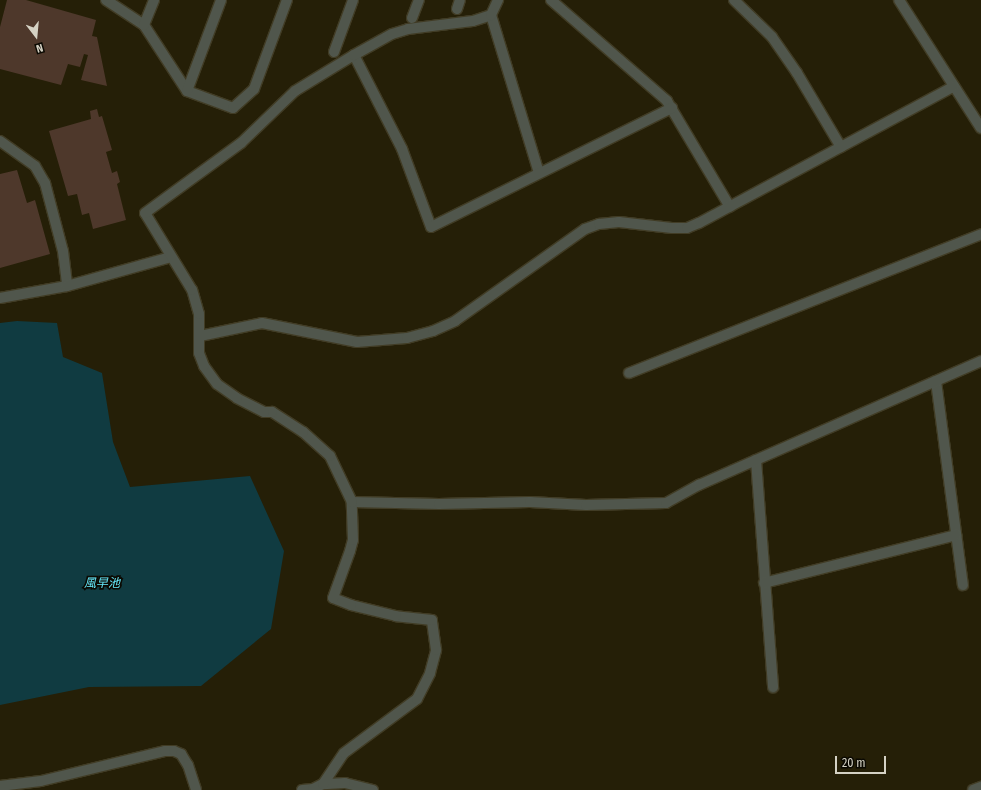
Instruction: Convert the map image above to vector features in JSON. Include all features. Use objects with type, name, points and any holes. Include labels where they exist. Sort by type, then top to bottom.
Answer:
[{"type":"street","points":[[106,0],[144,25],[187,91],[233,108],[254,89],[287,0]]},
{"type":"street","points":[[144,25],[154,0]]},
{"type":"street","points":[[187,91],[221,0]]},
{"type":"street","points":[[334,52],[353,0]]},
{"type":"street","points":[[412,18],[419,0]]},
{"type":"street","points":[[498,0],[491,15],[539,173]]},
{"type":"street","points":[[551,0],[667,101],[730,207]]},
{"type":"street","points":[[734,0],[772,37],[797,73],[841,147]]},
{"type":"street","points":[[899,0],[981,128]]},
{"type":"street","points":[[323,784],[344,753],[417,699],[430,673],[436,650],[432,620],[396,616],[351,605],[333,598],[353,540],[352,502],[330,456],[303,432],[272,412],[264,412],[237,398],[217,384],[204,366],[199,353],[200,336],[198,314],[192,290],[145,213],[241,143],[295,92],[354,55],[392,34],[408,30],[473,20],[491,15]]},
{"type":"street","points":[[354,55],[402,149],[431,227],[672,108]]},
{"type":"street","points":[[200,336],[262,323],[357,342],[407,338],[433,331],[455,321],[585,229],[598,224],[619,222],[672,228],[687,228],[730,207],[954,86]]},
{"type":"street","points":[[0,141],[35,166],[45,183],[63,250],[67,286]]},
{"type":"street","points":[[629,373],[981,234]]},
{"type":"street","points":[[0,298],[67,286],[171,257]]},
{"type":"street","points":[[352,502],[439,504],[530,502],[586,505],[666,503],[699,485],[981,361]]},
{"type":"street","points":[[936,381],[963,585]]},
{"type":"street","points":[[756,460],[772,687]]},
{"type":"street","points":[[764,583],[956,535]]},
{"type":"street","points":[[0,786],[41,781],[174,750],[181,754],[188,765],[196,790]]},
{"type":"street","points":[[302,790],[313,789],[323,784],[345,783],[373,790]]},
{"type":"street","points":[[973,790],[981,787]]},
{"type":"water","name":"風早池","points":[[17,321],[57,323],[63,357],[102,373],[113,442],[130,487],[250,476],[284,551],[271,629],[201,686],[89,687],[0,705],[0,323]]},
{"type":"building","points":[[7,0],[26,0],[96,20],[92,36],[97,37],[107,86],[81,80],[88,55],[84,54],[80,67],[68,64],[61,85],[0,69],[0,27]]},
{"type":"building","points":[[97,109],[99,117],[102,116],[112,150],[106,152],[112,173],[117,171],[120,182],[117,184],[126,220],[93,229],[89,213],[82,215],[77,194],[68,196],[49,131],[91,119],[90,111]]},
{"type":"building","points":[[17,170],[27,203],[35,200],[50,254],[0,268],[0,174]]}]
